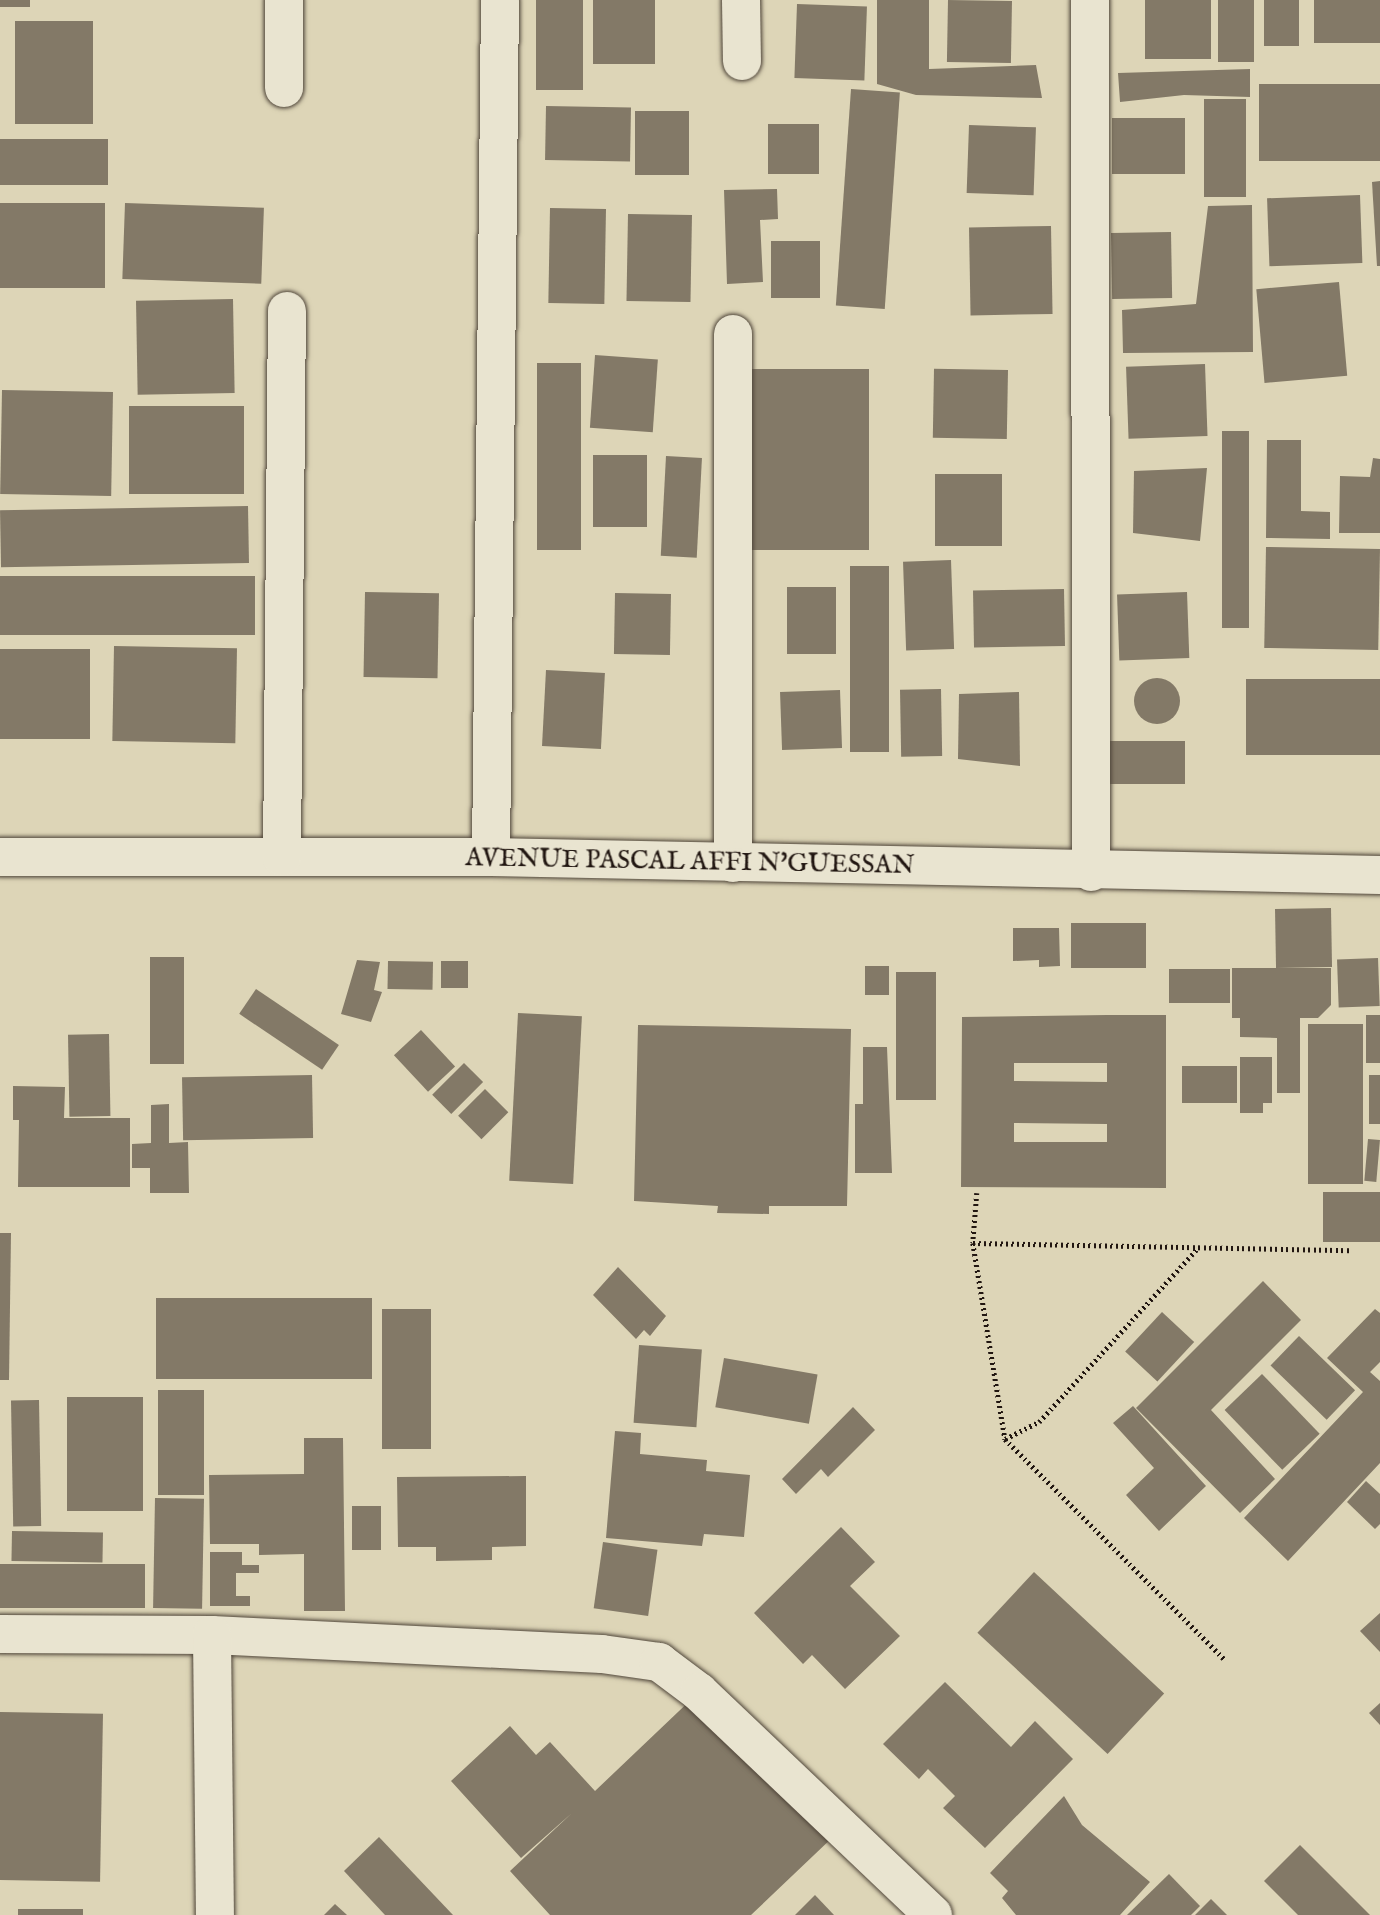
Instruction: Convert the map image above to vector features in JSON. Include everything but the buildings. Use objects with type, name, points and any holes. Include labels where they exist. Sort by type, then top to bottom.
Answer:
[{"type":"street","points":[[284,0],[284,88]]},
{"type":"street","points":[[491,857],[500,0]]},
{"type":"street","points":[[741,0],[742,61]]},
{"type":"street","points":[[1090,0],[1091,872]]},
{"type":"street","points":[[282,857],[288,311]]},
{"type":"street","points":[[733,334],[733,863]]},
{"type":"street","name":"AVENUE PASCAL AFFI N'GUESSAN","points":[[0,857],[491,857],[1091,872],[1380,875]]},
{"type":"street","points":[[0,1634],[212,1635],[601,1654],[659,1662],[699,1692],[933,1915]]},
{"type":"street","points":[[212,1635],[215,1915]]},
{"type":"path","points":[[978,1193],[973,1243],[1005,1439],[1226,1661]]},
{"type":"path","points":[[973,1243],[1350,1250]]},
{"type":"path","points":[[1005,1439],[1039,1422],[1198,1248]]}]
